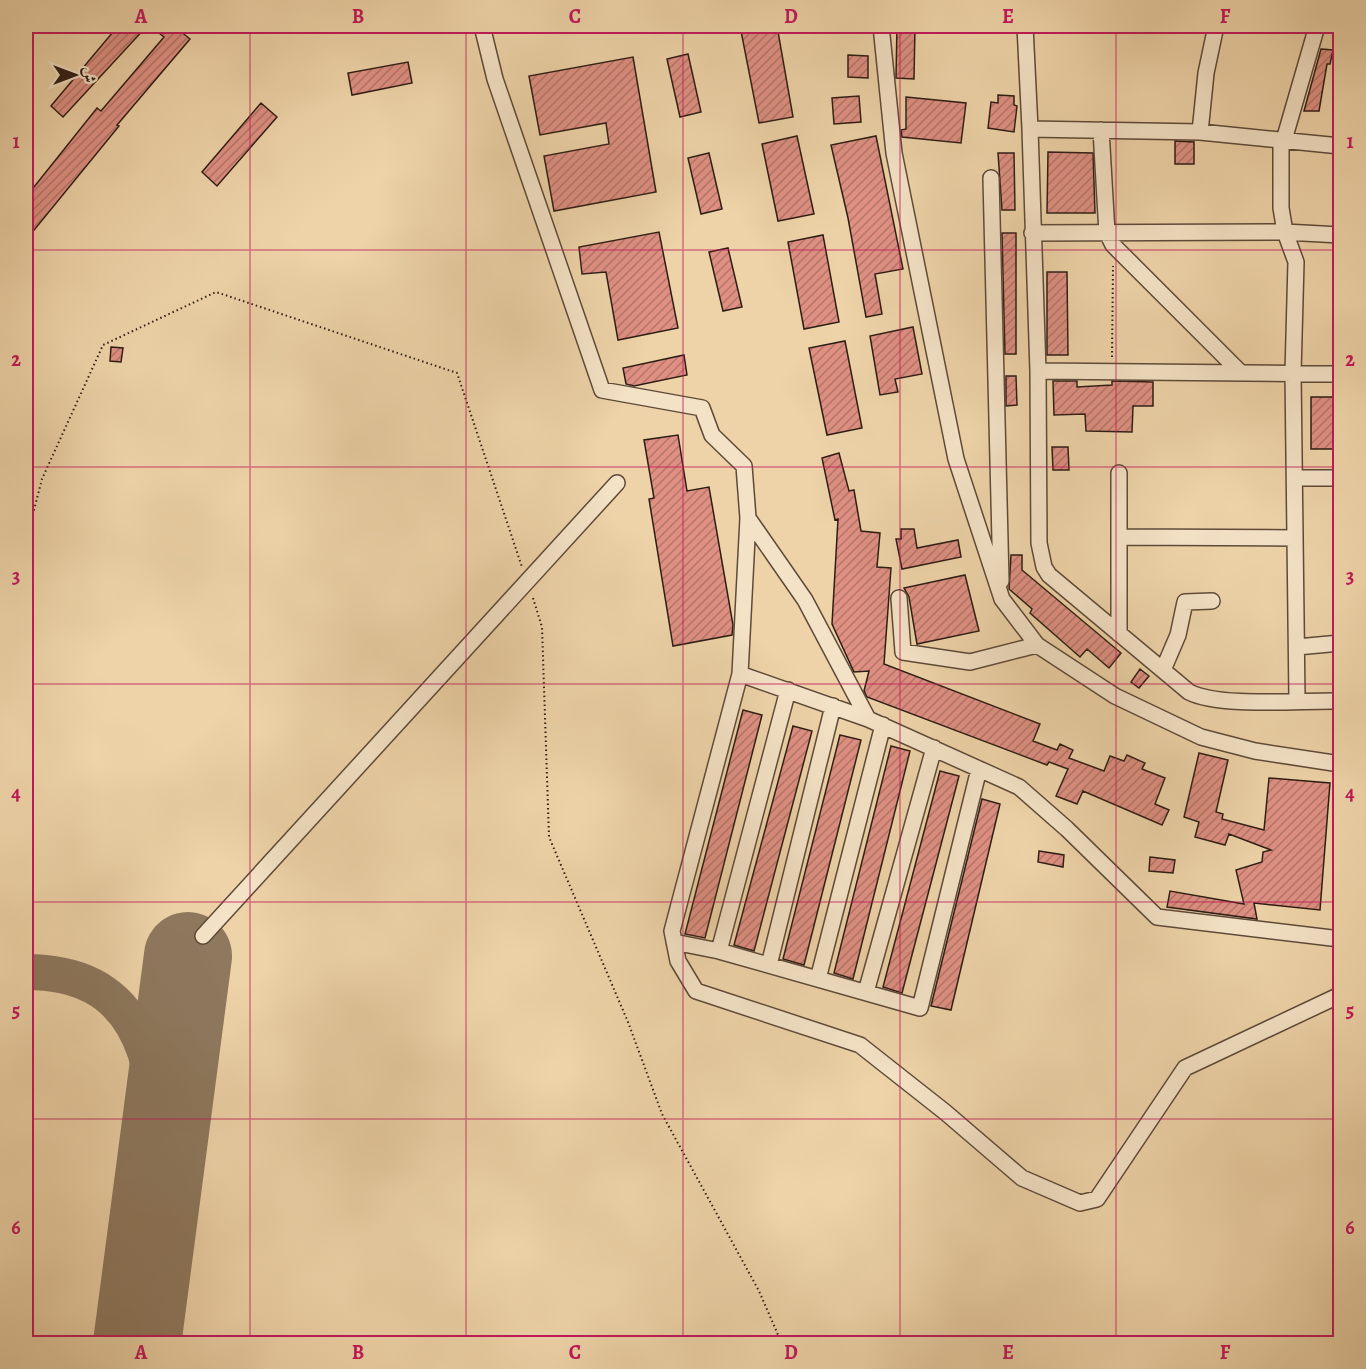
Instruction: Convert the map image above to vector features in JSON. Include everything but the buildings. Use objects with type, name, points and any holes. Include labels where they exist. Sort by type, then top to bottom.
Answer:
[{"type":"street","points":[[482,26],[495,79],[602,390],[702,408],[712,435],[744,465],[748,518],[740,674],[672,931],[678,961],[696,991],[860,1045],[945,1112],[1022,1178],[1080,1203],[1097,1199],[1185,1068],[1341,995]]},
{"type":"street","points":[[881,26],[894,153],[956,459],[1002,599],[1037,645],[1115,696],[1201,737],[1255,751],[1341,764]]},
{"type":"street","points":[[1025,26],[1038,371],[1039,543],[1044,567],[1049,575],[1189,692],[1209,700],[1341,701]]},
{"type":"street","points":[[1200,132],[1206,73],[1216,26]]},
{"type":"street","points":[[1297,700],[1293,373],[1296,262],[1285,232],[1281,208],[1282,140],[1317,26]]},
{"type":"street","points":[[1030,129],[1200,132],[1341,146]]},
{"type":"street","points":[[1101,130],[1110,239],[1241,373]]},
{"type":"street","points":[[991,178],[1002,599]]},
{"type":"street","points":[[1032,233],[1110,239],[1285,232],[1341,235]]},
{"type":"street","points":[[1038,371],[1341,374]]},
{"type":"street","points":[[1119,474],[1119,634]]},
{"type":"street","points":[[1295,478],[1341,478]]},
{"type":"street","points":[[203,936],[617,483]]},
{"type":"street","points":[[748,518],[805,600],[868,718]]},
{"type":"street","points":[[1120,537],[1294,538]]},
{"type":"street","points":[[899,598],[903,652],[970,662],[1037,645]]},
{"type":"street","points":[[1163,670],[1178,635],[1185,602],[1212,601]]},
{"type":"street","points":[[1297,647],[1341,643]]},
{"type":"street","points":[[740,674],[868,718],[1019,787],[1157,917],[1341,939]]},
{"type":"street","points":[[719,951],[788,690]]},
{"type":"street","points":[[769,965],[833,706]]},
{"type":"street","points":[[818,979],[883,725]]},
{"type":"street","points":[[866,992],[934,748]]},
{"type":"street","points":[[674,942],[719,951],[920,1008],[979,769]]},
{"type":"path","points":[[1110,239],[1112,372]]},
{"type":"taxiway","points":[[26,972],[64,976],[93,986],[116,1003],[133,1025],[145,1052],[153,1082],[162,1149]]},
{"type":"runway","points":[[137,1344],[188,956]]}]
